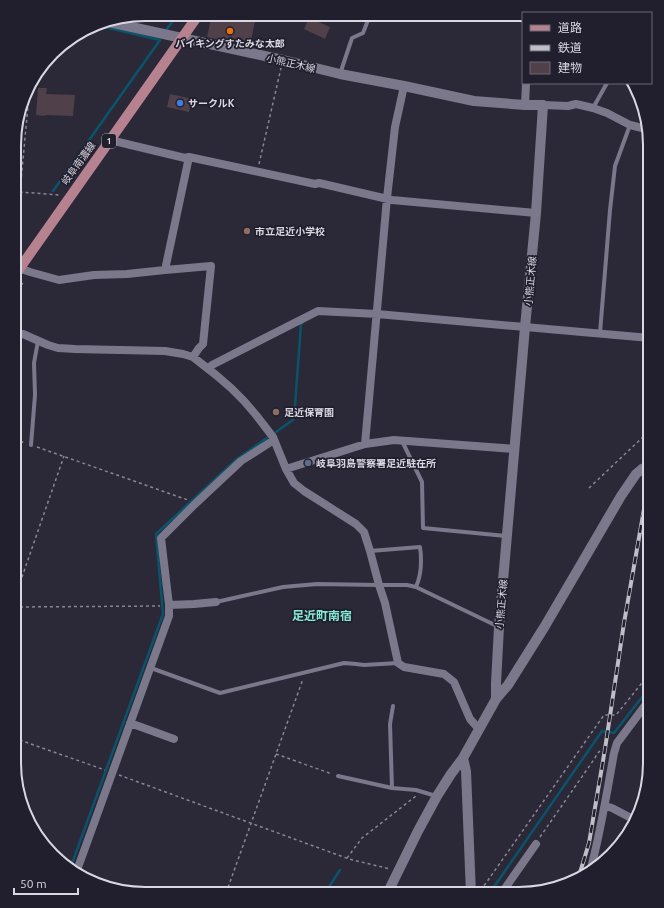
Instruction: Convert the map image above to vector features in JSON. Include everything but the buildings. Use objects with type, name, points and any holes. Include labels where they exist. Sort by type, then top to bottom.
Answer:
[{"type":"main road","name":"岐阜南濃線","points":[[21,270],[68,199],[194,21]]},
{"type":"main road","name":"小熊正木線","points":[[118,24],[340,74],[474,101],[542,105],[536,213],[499,628],[496,699],[463,758],[437,796],[391,887]]},
{"type":"main road","points":[[496,699],[508,685],[545,626],[630,482],[636,474],[643,469]]},
{"type":"main road","points":[[463,758],[466,771],[471,887]]},
{"type":"street","points":[[525,105],[526,84]]},
{"type":"street","points":[[365,444],[387,198],[395,127],[404,86]]},
{"type":"street","points":[[542,105],[568,106],[576,104],[607,113],[630,125],[642,128]]},
{"type":"street","points":[[110,140],[185,158],[189,157],[315,184],[319,183],[409,202],[536,213]]},
{"type":"street","points":[[165,270],[189,157]]},
{"type":"street","points":[[21,274],[30,272],[59,280],[94,275],[128,274],[211,266],[203,344],[193,357]]},
{"type":"street","points":[[208,369],[212,365],[318,310],[643,337]]},
{"type":"street","points":[[21,334],[58,348],[165,351],[183,354],[193,357],[231,388],[244,401],[273,437],[286,469],[294,483],[356,524],[364,532],[385,603],[398,663],[404,666],[444,674],[454,682],[470,719],[479,729]]},
{"type":"street","points":[[78,867],[169,616],[161,538],[241,461],[274,440]]},
{"type":"street","points":[[286,469],[365,444],[394,440],[515,449]]},
{"type":"street","points":[[169,605],[216,602]]},
{"type":"street","points":[[593,862],[617,743],[643,708]]},
{"type":"street","points":[[130,723],[174,739]]},
{"type":"street","points":[[605,806],[630,818]]},
{"type":"street","points":[[506,887],[536,844]]},
{"type":"lane","points":[[340,74],[352,38],[363,33],[368,21]]},
{"type":"lane","points":[[593,108],[606,84]]},
{"type":"lane","points":[[600,333],[615,166],[630,125]]},
{"type":"lane","points":[[31,445],[35,395],[34,363],[38,341]]},
{"type":"lane","points":[[402,441],[422,482],[423,528],[507,537]]},
{"type":"lane","points":[[370,551],[420,547],[422,558],[420,576],[416,587]]},
{"type":"lane","points":[[216,602],[283,587],[317,584],[407,585],[416,587],[499,628]]},
{"type":"lane","points":[[151,668],[220,693],[344,663],[364,665],[398,663]]},
{"type":"lane","points":[[392,788],[390,724],[393,706]]},
{"type":"lane","points":[[338,776],[392,788],[416,790],[437,796]]},
{"type":"path","points":[[257,172],[283,60]]},
{"type":"path","points":[[21,181],[28,105]]},
{"type":"path","points":[[21,192],[61,195],[68,199]]},
{"type":"path","points":[[589,488],[643,438]]},
{"type":"path","points":[[21,441],[188,500],[194,505]]},
{"type":"path","points":[[21,580],[64,456]]},
{"type":"path","points":[[21,607],[169,605]]},
{"type":"path","points":[[228,887],[304,678],[304,673]]},
{"type":"path","points":[[482,887],[604,715],[616,715],[643,682]]},
{"type":"path","points":[[21,740],[347,858],[399,872]]},
{"type":"path","points":[[536,844],[597,754],[601,750],[609,750],[614,753]]},
{"type":"path","points":[[276,754],[338,776]]},
{"type":"path","points":[[347,858],[362,838],[416,796],[416,790]]},
{"type":"waterway","points":[[167,29],[173,21]]},
{"type":"waterway","points":[[53,191],[160,40],[106,27]]},
{"type":"waterway","points":[[276,432],[294,419],[301,324],[303,323]]},
{"type":"waterway","points":[[72,863],[163,614],[156,534],[237,459],[267,438]]},
{"type":"waterway","points":[[494,887],[602,731],[614,733],[643,696]]},
{"type":"waterway","points":[[329,887],[340,870]]},
{"type":"railway","points":[[581,870],[589,843],[643,515]]},
{"type":"place","name":"バイキングすたみな太郎","points":[[230,31]]},
{"type":"place","name":"サークルK","points":[[180,103]]},
{"type":"place","name":"市立足近小学校","points":[[247,231]]},
{"type":"place","name":"足近保育園","points":[[276,412]]},
{"type":"place","name":"岐阜羽島警察署足近駐在所","points":[[308,463]]},
{"type":"district","name":"足近町南宿","points":[[322,616]]}]
